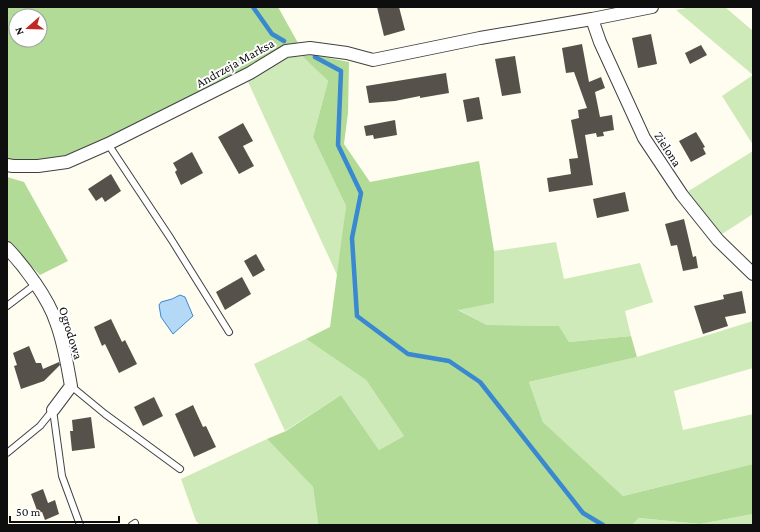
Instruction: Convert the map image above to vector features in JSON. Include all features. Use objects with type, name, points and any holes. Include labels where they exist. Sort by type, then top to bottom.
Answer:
[{"type":"street","name":"Andrzeja Marksa","points":[[7,165],[38,166],[67,162],[108,144],[250,73],[286,51],[310,48],[347,53],[373,60],[480,38],[652,7]]},
{"type":"street","name":"Zielona","points":[[592,19],[600,42],[644,138],[682,195],[718,240],[753,274]]},
{"type":"street","name":"Ogrodowa","points":[[8,250],[36,284],[56,321],[66,357],[70,386]]},
{"type":"street","points":[[53,410],[70,386]]},
{"type":"lane","points":[[108,144],[171,239],[229,332]]},
{"type":"lane","points":[[7,306],[36,284]]},
{"type":"lane","points":[[70,386],[105,414],[180,469]]},
{"type":"lane","points":[[7,452],[40,426],[53,410]]},
{"type":"lane","points":[[53,410],[62,476],[80,525]]},
{"type":"green space","points":[[7,7],[278,7],[298,43],[281,50],[223,86],[63,163],[7,164]]},
{"type":"green space","points":[[692,7],[725,7],[753,31],[753,75],[676,10]]},
{"type":"green space","points":[[314,55],[349,62],[348,113],[344,144],[370,182],[479,161],[494,251],[494,303],[458,310],[487,325],[559,326],[569,342],[631,336],[637,357],[529,382],[543,422],[623,496],[753,464],[753,514],[700,524],[639,518],[632,525],[316,525],[318,523],[313,487],[267,439],[286,431],[341,395],[379,450],[404,436],[366,380],[306,339],[330,327],[346,206],[313,137],[328,81],[302,56]]},
{"type":"green space","points":[[302,56],[328,81],[313,137],[346,206],[338,277],[248,82],[290,57]]},
{"type":"green space","points":[[753,75],[753,145],[722,96]]},
{"type":"green space","points":[[753,151],[753,214],[722,234],[687,192]]},
{"type":"green space","points":[[7,177],[24,182],[68,261],[40,275],[7,241]]},
{"type":"green space","points":[[556,242],[564,279],[640,263],[653,302],[625,311],[631,336],[569,342],[559,326],[487,325],[457,309],[494,303],[494,251]]},
{"type":"green space","points":[[753,321],[753,368],[674,391],[683,430],[753,414],[753,464],[623,496],[543,422],[529,382],[637,357]]},
{"type":"green space","points":[[306,339],[366,380],[404,436],[379,450],[341,395],[285,431],[254,364]]},
{"type":"green space","points":[[267,439],[313,487],[318,523],[316,525],[200,525],[196,521],[181,479]]},
{"type":"green space","points":[[753,514],[753,525],[632,525],[639,518],[700,524]]},
{"type":"water","points":[[180,295],[185,297],[193,316],[173,334],[161,317],[159,305],[161,302]]},
{"type":"building","points":[[377,7],[399,7],[405,30],[384,36]]},
{"type":"building","points":[[651,34],[657,64],[638,68],[632,38]]},
{"type":"building","points":[[582,44],[589,82],[601,77],[605,88],[595,92],[600,117],[612,115],[614,130],[603,132],[604,136],[597,137],[596,133],[585,135],[593,185],[549,192],[547,178],[571,174],[569,159],[578,158],[571,120],[579,118],[578,110],[587,108],[574,72],[566,73],[562,48]]},
{"type":"building","points":[[701,45],[707,55],[690,64],[685,53]]},
{"type":"building","points":[[515,56],[521,93],[502,96],[495,59]]},
{"type":"building","points":[[446,73],[449,93],[420,98],[420,96],[395,101],[369,103],[366,86]]},
{"type":"building","points":[[479,97],[483,119],[467,122],[463,100]]},
{"type":"building","points":[[395,120],[397,135],[374,139],[373,135],[366,136],[364,126]]},
{"type":"building","points":[[243,123],[253,141],[243,146],[254,166],[239,174],[218,137]]},
{"type":"building","points":[[696,132],[705,147],[703,148],[706,154],[691,162],[679,141]]},
{"type":"building","points":[[192,152],[203,173],[181,185],[175,172],[177,170],[173,163]]},
{"type":"building","points":[[111,174],[121,191],[105,202],[102,197],[96,201],[88,189]]},
{"type":"building","points":[[625,192],[629,211],[597,218],[593,199]]},
{"type":"building","points":[[684,219],[693,257],[696,256],[698,268],[683,271],[677,245],[671,246],[665,224]]},
{"type":"building","points":[[256,254],[265,270],[253,277],[244,261]]},
{"type":"building","points":[[242,277],[251,294],[225,310],[216,292]]},
{"type":"building","points":[[742,291],[746,313],[725,317],[728,326],[703,334],[694,306],[724,299],[723,295]]},
{"type":"building","points":[[111,319],[122,342],[125,340],[137,364],[119,373],[105,344],[102,346],[94,327]]},
{"type":"building","points":[[29,346],[36,363],[41,363],[43,369],[59,362],[60,365],[44,381],[21,389],[14,366],[17,365],[13,353]]},
{"type":"building","points":[[154,397],[163,416],[143,426],[134,407]]},
{"type":"building","points":[[193,405],[203,427],[206,426],[216,447],[194,457],[175,414]]},
{"type":"building","points":[[91,417],[95,448],[72,451],[70,431],[73,431],[72,420]]},
{"type":"building","points":[[43,489],[48,503],[55,500],[59,514],[45,520],[42,512],[38,513],[31,494]]},
{"type":"waterway","points":[[253,7],[272,34],[284,41]]},
{"type":"waterway","points":[[315,57],[341,71],[338,145],[361,193],[352,238],[357,316],[408,354],[449,361],[480,382],[583,513],[603,525]]}]
